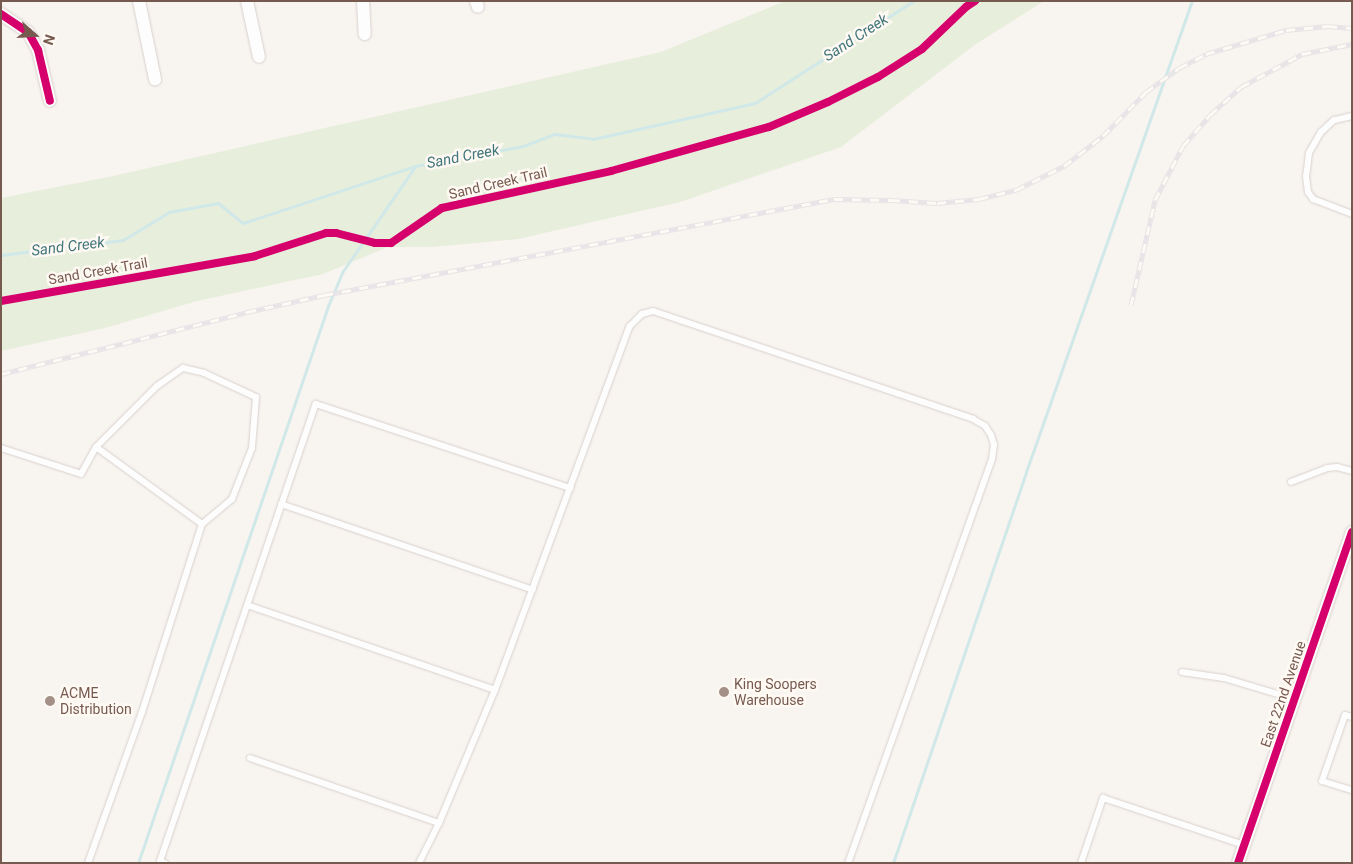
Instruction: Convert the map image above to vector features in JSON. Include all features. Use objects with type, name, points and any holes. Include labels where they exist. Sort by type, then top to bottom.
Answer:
[{"type":"street","points":[[139,1],[155,79]]},
{"type":"street","points":[[247,1],[259,57]]},
{"type":"street","points":[[363,1],[365,34]]},
{"type":"street","points":[[1,14],[28,32],[38,50],[50,101]]},
{"type":"street","name":"East 22nd Avenue","points":[[1238,863],[1352,532]]},
{"type":"lane","points":[[1352,116],[1334,120],[1321,132],[1309,153],[1306,176],[1308,192],[1313,199],[1352,214]]},
{"type":"lane","points":[[419,863],[439,823],[495,690],[630,326],[642,314],[653,311],[973,419],[985,426],[994,445],[992,459],[848,863]]},
{"type":"lane","points":[[1,448],[81,474],[96,447],[157,386],[183,368],[204,373],[256,397],[252,448],[232,499],[202,524],[142,712],[88,863]]},
{"type":"lane","points":[[165,863],[160,861],[316,404],[570,488]]},
{"type":"lane","points":[[96,447],[202,524]]},
{"type":"lane","points":[[1291,482],[1328,468],[1337,467],[1352,471]]},
{"type":"lane","points":[[282,504],[533,590]]},
{"type":"lane","points":[[247,605],[495,690]]},
{"type":"lane","points":[[1182,672],[1252,685],[1294,699]]},
{"type":"lane","points":[[1352,717],[1345,715],[1322,781],[1352,790]]},
{"type":"lane","points":[[250,758],[439,823]]},
{"type":"lane","points":[[1081,863],[1103,798],[1244,845]]},
{"type":"green space","points":[[785,1],[1044,1],[976,44],[841,147],[680,202],[518,239],[432,247],[388,247],[323,274],[197,301],[105,328],[1,351],[1,198],[113,176],[661,52]]},
{"type":"waterway","name":"Sand Creek","points":[[1,255],[123,240],[169,212],[218,203],[243,223],[415,166],[523,146],[555,134],[593,139],[755,103],[913,1]]},
{"type":"waterway","points":[[893,863],[1026,472],[1192,1]]},
{"type":"waterway","points":[[138,863],[328,306],[343,271],[414,168]]},
{"type":"railway","points":[[1,374],[247,312],[324,295],[834,199],[937,203],[979,199],[1016,190],[1064,166],[1103,136],[1146,92],[1179,68],[1206,54],[1286,30],[1328,26],[1352,28]]},
{"type":"railway","points":[[1131,305],[1155,200],[1183,146],[1210,115],[1241,87],[1302,54],[1352,44]]},
{"type":"cycle path","name":"Sand Creek Trail","points":[[1,301],[255,256],[326,233],[336,233],[375,243],[391,243],[442,208],[611,171],[769,127],[828,102],[878,77],[922,49],[966,7],[975,1]]},
{"type":"cycle path","points":[[1,14],[28,32],[38,50],[50,101]]},
{"type":"cycle path","points":[[1238,863],[1352,532]]},
{"type":"place","name":"King Soopers Warehouse","points":[[724,692]]},
{"type":"place","name":"ACME Distribution","points":[[50,701]]}]
